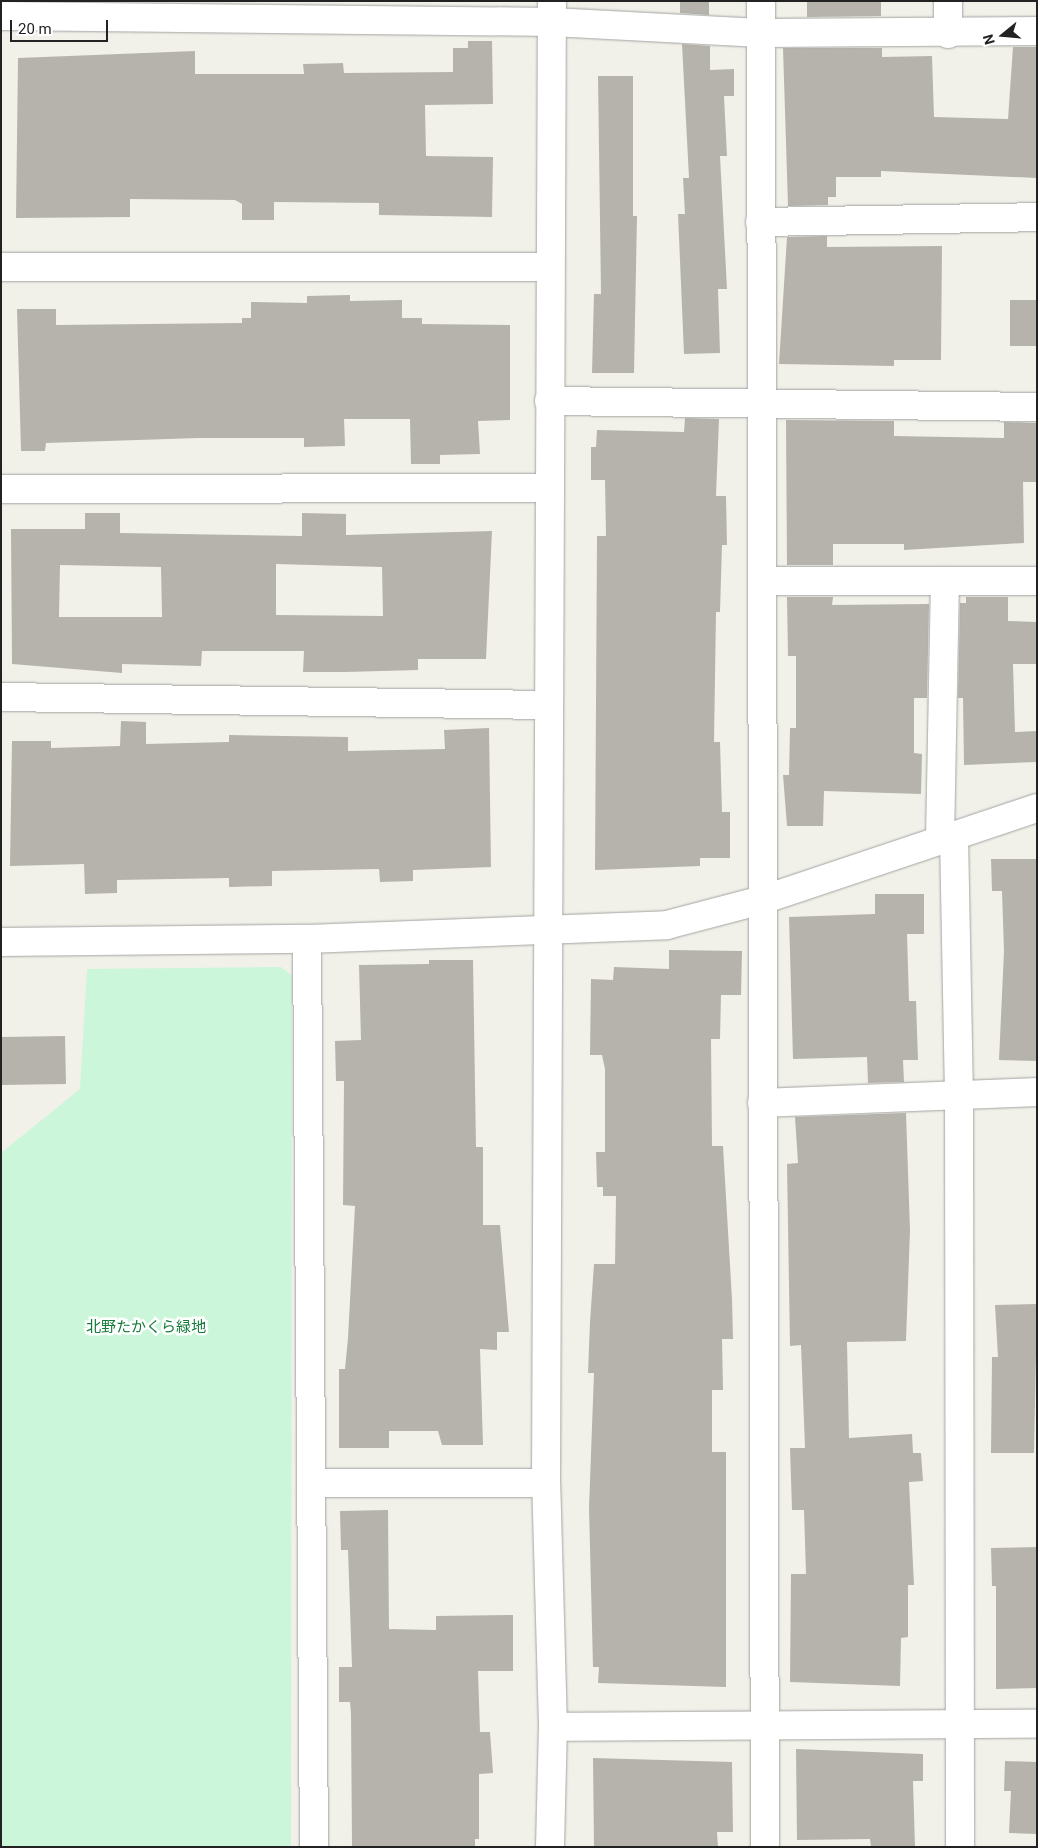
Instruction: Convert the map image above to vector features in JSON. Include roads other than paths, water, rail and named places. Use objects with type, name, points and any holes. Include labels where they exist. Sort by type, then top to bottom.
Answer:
[{"type":"street","points":[[761,1],[760,407],[763,581],[762,1103],[765,1847]]},
{"type":"street","points":[[948,1],[948,34]]},
{"type":"street","points":[[550,1847],[553,1727],[546,1484],[550,705],[548,267],[552,12]]},
{"type":"street","points":[[1,16],[552,12],[761,33],[948,34],[1037,32]]},
{"type":"street","points":[[760,222],[1037,217]]},
{"type":"street","points":[[1,267],[548,267]]},
{"type":"street","points":[[549,401],[760,407],[1037,407]]},
{"type":"street","points":[[1,489],[549,488]]},
{"type":"street","points":[[763,581],[1037,580]]},
{"type":"street","points":[[945,581],[947,838],[959,1093],[960,1847]]},
{"type":"street","points":[[1,698],[550,705]]},
{"type":"street","points":[[1,942],[307,939],[548,932],[667,925],[762,900],[1037,808]]},
{"type":"street","points":[[307,939],[314,1847]]},
{"type":"street","points":[[762,1103],[959,1093],[1037,1092]]},
{"type":"street","points":[[311,1483],[546,1484]]},
{"type":"street","points":[[553,1727],[1037,1724]]},
{"type":"park label","name":"北野たかくら緑地","points":[[146,1328]]}]
